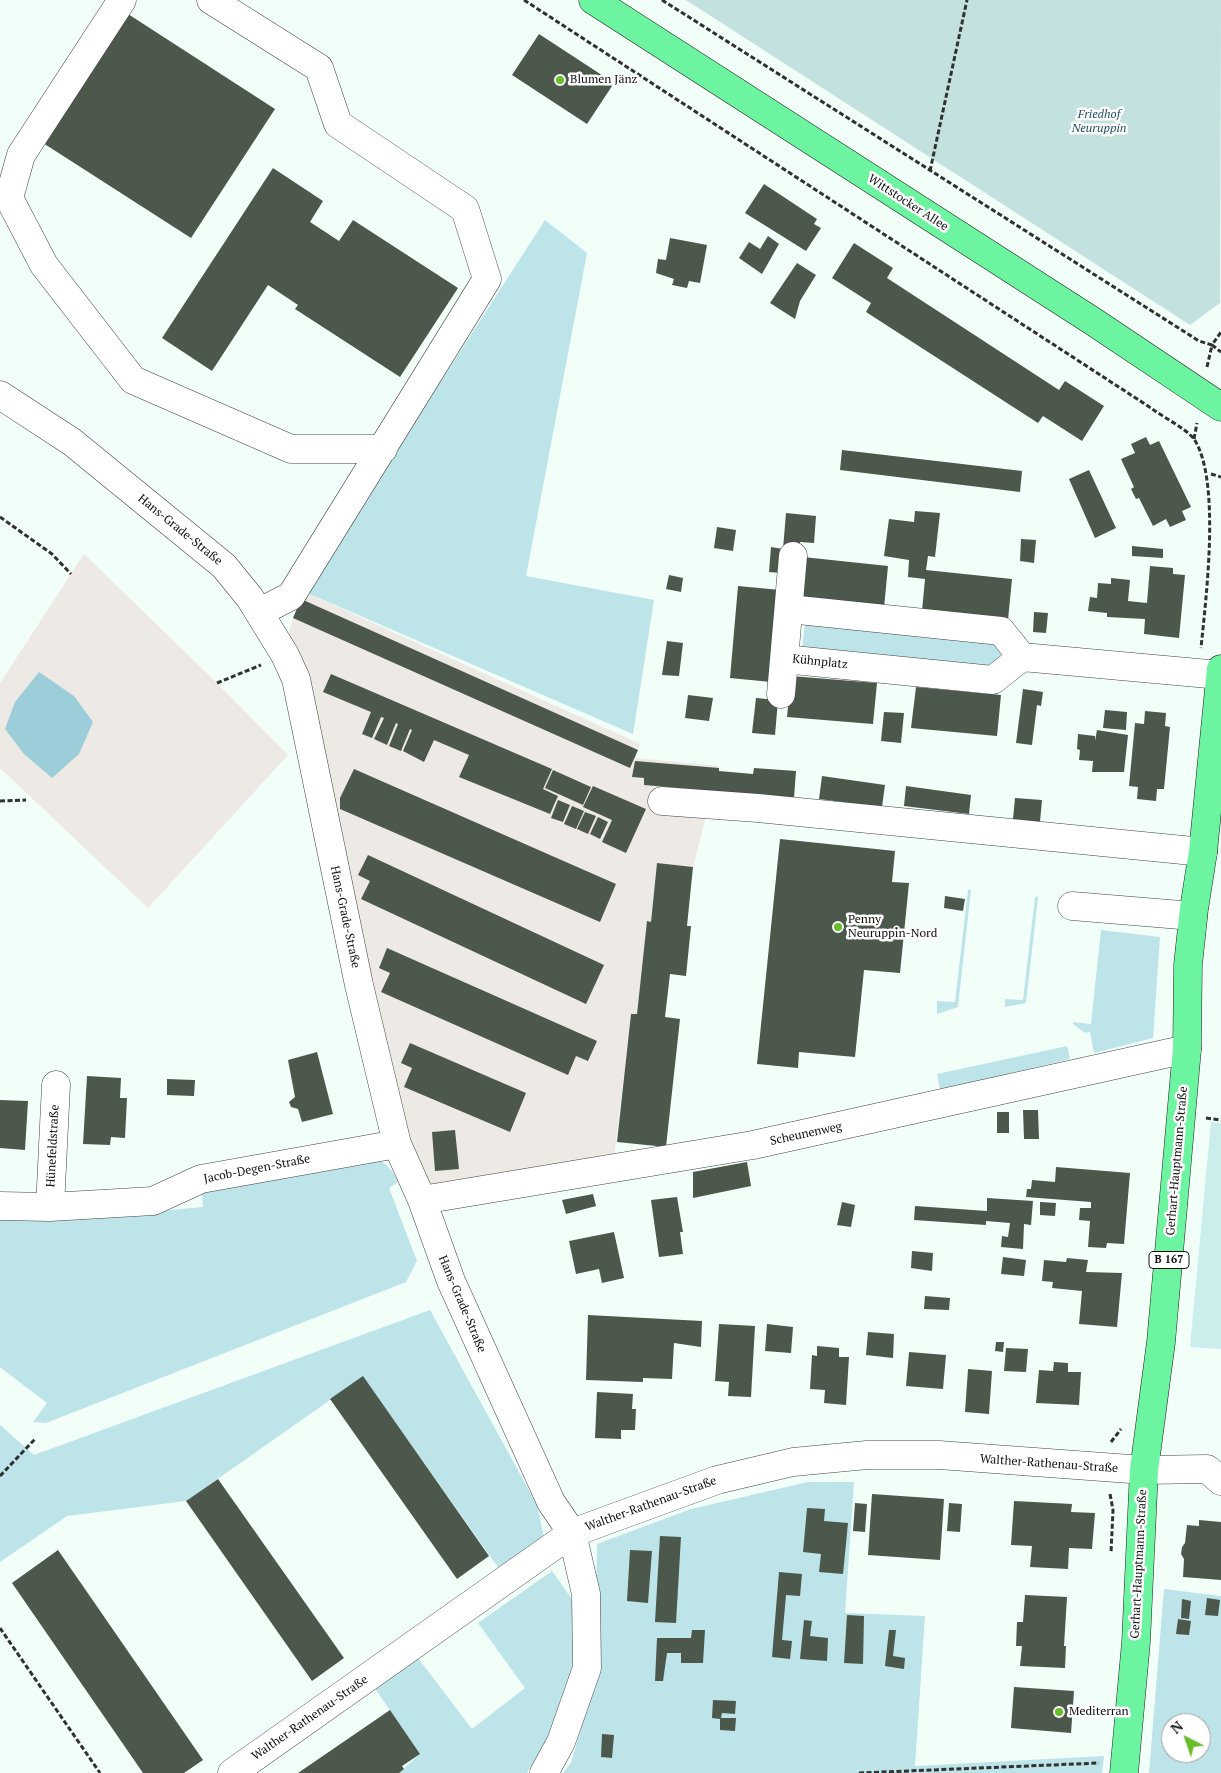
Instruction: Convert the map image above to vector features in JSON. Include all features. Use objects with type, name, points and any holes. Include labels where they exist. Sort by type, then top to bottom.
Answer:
[{"type":"main road","name":"Wittstocker Allee","points":[[593,0],[1094,322],[1221,407]]},
{"type":"main road","name":"Gerhart-Hauptmann-Straße","points":[[1125,1767],[1136,1642],[1144,1470],[1161,1342],[1187,1049],[1188,965],[1203,852],[1221,669]]},
{"type":"street","points":[[122,0],[22,155],[19,164],[9,198],[44,265],[133,380],[290,448],[383,449]]},
{"type":"street","points":[[212,0],[320,68],[338,124],[465,209],[487,279],[291,596],[260,612]]},
{"type":"street","name":"Hans-Grade-Straße","points":[[0,395],[72,442],[224,566],[260,612],[284,655],[296,679],[359,984],[397,1144],[422,1200],[455,1290],[551,1502],[572,1533]]},
{"type":"street","name":"Kühnplatz","points":[[793,556],[784,658],[993,680],[1022,656]]},
{"type":"street","points":[[789,609],[1001,631],[1022,656],[1220,675]]},
{"type":"street","points":[[782,694],[784,658]]},
{"type":"street","points":[[662,802],[758,808],[1203,852]]},
{"type":"street","points":[[1072,906],[1193,916]]},
{"type":"street","name":"Scheunenweg","points":[[422,1200],[753,1145],[1187,1049]]},
{"type":"street","name":"Hünefeldstraße","points":[[50,1207],[56,1085]]},
{"type":"street","name":"Jacob-Degen-Straße","points":[[0,1206],[50,1207],[153,1200],[201,1179],[397,1144]]},
{"type":"street","name":"Walther-Rathenau-Straße","points":[[232,1773],[572,1533],[717,1480],[793,1462],[867,1455],[939,1455],[1144,1470],[1207,1469],[1221,1481]]},
{"type":"street","points":[[544,1773],[561,1742],[587,1668],[586,1594],[572,1533]]},
{"type":"path","points":[[524,0],[1151,408],[1194,439],[1211,474],[1221,477]]},
{"type":"path","points":[[662,0],[1199,341],[1212,345],[1221,352]]},
{"type":"path","points":[[930,171],[967,0]]},
{"type":"path","points":[[1212,345],[1221,332]]},
{"type":"path","points":[[0,517],[52,554],[71,574]]},
{"type":"path","points":[[217,682],[284,655]]},
{"type":"path","points":[[0,801],[26,800]]},
{"type":"path","points":[[1205,1118],[1221,1120]]},
{"type":"path","points":[[0,1476],[35,1439]]},
{"type":"path","points":[[0,1628],[100,1773]]},
{"type":"path","points":[[859,1773],[1125,1767]]},
{"type":"shaded area","points":[[545,220],[587,253],[526,576],[654,600],[633,734],[305,592]]},
{"type":"shaded area","points":[[84,554],[288,755],[148,908],[0,768],[0,683]]},
{"type":"shaded area","points":[[305,592],[640,744],[635,758],[719,766],[693,867],[657,863],[651,922],[647,922],[637,1014],[631,1014],[614,1159],[435,1190],[421,1174],[408,1136],[288,635],[293,618]]},
{"type":"shaded area","points":[[805,624],[992,643],[1001,651],[1000,660],[990,666],[802,647]]},
{"type":"shaded area","points":[[39,672],[74,696],[93,722],[79,754],[52,778],[24,754],[5,729],[15,702]]},
{"type":"shaded area","points":[[968,890],[971,890],[958,1007],[937,1014],[937,1001],[955,1002]]},
{"type":"shaded area","points":[[1035,897],[1038,897],[1026,1003],[1005,1007],[1005,999],[1023,1000]]},
{"type":"shaded area","points":[[1101,930],[1160,937],[1153,1038],[1094,1053],[1090,1032],[1085,1033],[1073,1022],[1091,1024]]},
{"type":"shaded area","points":[[1067,1046],[1070,1059],[940,1090],[937,1074]]},
{"type":"shaded area","points":[[1211,1122],[1221,1123],[1221,1349],[1190,1347]]},
{"type":"shaded area","points":[[362,1161],[382,1161],[392,1171],[398,1182],[389,1188],[417,1261],[406,1282],[46,1423],[33,1422],[47,1403],[0,1367],[0,1217],[46,1221],[203,1207],[202,1188]]},
{"type":"shaded area","points":[[430,1310],[537,1505],[545,1542],[500,1570],[363,1377],[186,1501],[67,1516],[0,1562],[0,1425],[34,1455]]},
{"type":"shaded area","points":[[808,1482],[854,1482],[845,1613],[925,1616],[915,1766],[1104,1756],[1102,1773],[563,1773],[571,1763],[594,1682],[597,1544],[691,1509]]},
{"type":"shaded area","points":[[552,1571],[574,1602],[572,1675],[551,1735],[527,1773],[399,1773],[420,1754],[372,1684],[415,1654],[472,1729],[525,1688],[478,1623]]},
{"type":"shaded area","points":[[1164,1589],[1221,1596],[1221,1773],[1149,1773]]},
{"type":"green space","name":"Friedhof Neuruppin","points":[[686,0],[1221,0],[1220,303],[1190,325]]},
{"type":"building","points":[[128,14],[275,109],[191,238],[43,143]]},
{"type":"building","points":[[539,34],[614,83],[587,124],[512,75]]},
{"type":"building","points":[[273,168],[323,201],[310,222],[339,241],[353,220],[458,288],[400,377],[295,309],[298,305],[268,285],[212,371],[162,338]]},
{"type":"building","points":[[764,184],[817,219],[814,224],[821,228],[806,251],[745,213]]},
{"type":"building","points":[[768,236],[779,244],[762,274],[739,258],[749,242],[760,249]]},
{"type":"building","points":[[670,238],[707,245],[700,283],[689,281],[687,288],[672,285],[674,279],[656,273],[658,259],[666,260]]},
{"type":"building","points":[[854,243],[893,268],[887,278],[1059,390],[1065,381],[1104,406],[1082,441],[1043,416],[1038,423],[866,312],[871,303],[832,278]]},
{"type":"building","points":[[797,263],[816,275],[800,301],[795,319],[770,303]]},
{"type":"building","points":[[1146,437],[1150,445],[1159,441],[1191,507],[1182,511],[1186,520],[1170,527],[1166,519],[1153,526],[1139,498],[1136,499],[1131,489],[1134,487],[1121,459],[1135,453],[1131,444]]},
{"type":"building","points":[[842,450],[1022,471],[1020,492],[840,470]]},
{"type":"building","points":[[1089,470],[1116,528],[1095,538],[1069,479]]},
{"type":"building","points":[[915,511],[940,513],[935,557],[928,556],[926,570],[1012,579],[1008,620],[922,611],[925,579],[908,577],[909,560],[884,556],[889,519],[914,522]]},
{"type":"building","points":[[786,513],[816,516],[814,543],[800,542],[799,550],[783,549]]},
{"type":"building","points":[[717,527],[736,530],[733,551],[714,548]]},
{"type":"building","points":[[1021,539],[1036,540],[1034,563],[1020,561]]},
{"type":"building","points":[[1132,546],[1163,549],[1163,558],[1132,556]]},
{"type":"building","points":[[771,547],[783,549],[781,573],[769,572]]},
{"type":"building","points":[[803,557],[888,566],[884,608],[798,599]]},
{"type":"building","points":[[1150,566],[1173,568],[1173,574],[1185,575],[1179,638],[1144,634],[1145,619],[1107,617],[1107,613],[1088,611],[1090,597],[1097,598],[1098,583],[1111,584],[1111,578],[1130,580],[1128,601],[1147,603]]},
{"type":"building","points":[[669,575],[683,578],[681,592],[666,589]]},
{"type":"building","points":[[738,586],[780,590],[771,682],[730,678]]},
{"type":"building","points":[[301,599],[638,750],[630,768],[293,618]]},
{"type":"building","points":[[1034,612],[1048,613],[1046,633],[1033,632]]},
{"type":"building","points":[[667,641],[683,643],[679,676],[662,675]]},
{"type":"building","points":[[331,674],[552,769],[543,789],[558,796],[550,814],[459,777],[469,755],[434,740],[424,762],[403,751],[412,730],[410,729],[401,751],[389,746],[398,724],[396,723],[387,745],[374,739],[384,718],[381,717],[372,738],[362,734],[371,712],[323,692]]},
{"type":"building","points":[[791,676],[877,683],[873,724],[787,717]]},
{"type":"building","points":[[916,687],[1001,695],[997,736],[911,728]]},
{"type":"building","points":[[1023,689],[1043,692],[1041,706],[1037,705],[1032,745],[1016,743]]},
{"type":"building","points":[[688,695],[713,698],[709,721],[685,718]]},
{"type":"building","points":[[756,698],[778,700],[775,735],[752,733]]},
{"type":"building","points":[[1105,710],[1127,712],[1126,730],[1103,728]]},
{"type":"building","points":[[1145,711],[1166,713],[1165,726],[1170,727],[1164,789],[1157,789],[1156,801],[1137,799],[1138,787],[1129,786],[1135,723],[1144,724]]},
{"type":"building","points":[[884,712],[904,713],[901,743],[881,741]]},
{"type":"building","points":[[1097,730],[1128,735],[1124,772],[1092,772],[1093,761],[1079,760],[1080,750],[1077,749],[1078,734],[1095,736],[1095,741]]},
{"type":"building","points":[[635,761],[719,768],[719,771],[753,774],[754,768],[796,771],[794,798],[644,785],[644,778],[632,777]]},
{"type":"building","points":[[354,769],[616,884],[600,922],[340,809],[340,798]]},
{"type":"building","points":[[553,770],[591,787],[583,805],[545,788]]},
{"type":"building","points":[[822,776],[885,785],[882,807],[819,799]]},
{"type":"building","points":[[593,786],[646,809],[626,853],[602,842],[612,820],[583,807]]},
{"type":"building","points":[[906,786],[971,795],[969,814],[904,806]]},
{"type":"building","points":[[1015,798],[1042,800],[1040,822],[1013,819]]},
{"type":"building","points":[[558,800],[570,805],[563,822],[551,818]]},
{"type":"building","points":[[572,806],[584,811],[576,829],[564,824]]},
{"type":"building","points":[[585,812],[596,816],[588,834],[577,829]]},
{"type":"building","points":[[598,817],[608,822],[600,839],[590,834]]},
{"type":"building","name":"Penny Neuruppin-Nord","points":[[780,839],[895,851],[892,882],[909,883],[900,973],[864,970],[855,1057],[799,1052],[798,1068],[757,1064]]},
{"type":"building","points":[[368,855],[604,965],[586,1004],[361,899],[370,881],[358,875]]},
{"type":"building","points":[[657,863],[693,867],[687,926],[691,926],[686,976],[670,974],[665,1017],[680,1019],[666,1147],[617,1142],[631,1014],[637,1014],[647,921],[651,922]]},
{"type":"building","points":[[945,896],[965,899],[963,911],[944,908]]},
{"type":"building","points":[[387,948],[597,1041],[588,1061],[576,1056],[568,1075],[381,992],[390,973],[379,968]]},
{"type":"building","points":[[410,1043],[526,1093],[510,1132],[404,1087],[412,1068],[401,1063]]},
{"type":"building","points":[[317,1052],[333,1114],[302,1122],[298,1109],[291,1107],[289,1102],[295,1097],[288,1060]]},
{"type":"building","points":[[87,1076],[121,1078],[120,1098],[127,1098],[125,1138],[111,1137],[110,1145],[83,1144]]},
{"type":"building","points":[[167,1079],[195,1080],[194,1096],[167,1095]]},
{"type":"building","points":[[0,1100],[28,1101],[25,1150],[0,1148]]},
{"type":"building","points":[[1023,1110],[1038,1110],[1039,1139],[1024,1139]]},
{"type":"building","points":[[997,1112],[1009,1112],[1009,1133],[997,1133]]},
{"type":"building","points":[[455,1130],[459,1169],[435,1171],[432,1132]]},
{"type":"building","points":[[747,1162],[751,1186],[693,1198],[693,1172]]},
{"type":"building","points":[[1056,1167],[1130,1173],[1124,1244],[1107,1243],[1106,1248],[1088,1247],[1090,1221],[1079,1220],[1080,1208],[1091,1208],[1091,1202],[1026,1197],[1027,1189],[1031,1189],[1032,1180],[1055,1182]]},
{"type":"building","points":[[593,1194],[596,1206],[566,1214],[562,1200]]},
{"type":"building","points":[[677,1197],[683,1232],[680,1232],[683,1254],[659,1257],[651,1200]]},
{"type":"building","points":[[987,1198],[1033,1201],[1031,1225],[1024,1224],[1023,1249],[1001,1247],[1002,1236],[1008,1237],[1010,1223],[986,1221],[986,1225],[914,1220],[915,1206],[987,1211]]},
{"type":"building","points":[[842,1202],[855,1205],[851,1227],[837,1225]]},
{"type":"building","points":[[1040,1202],[1056,1203],[1055,1216],[1040,1215]]},
{"type":"building","points":[[614,1232],[624,1278],[602,1283],[599,1269],[576,1274],[569,1241]]},
{"type":"building","points":[[912,1251],[933,1253],[932,1271],[911,1268]]},
{"type":"building","points":[[1003,1257],[1026,1260],[1024,1276],[1001,1274]]},
{"type":"building","points":[[1067,1258],[1088,1260],[1086,1272],[1122,1273],[1117,1327],[1079,1324],[1082,1291],[1052,1288],[1053,1282],[1042,1281],[1044,1260],[1066,1262]]},
{"type":"building","points":[[925,1296],[950,1298],[949,1310],[924,1309]]},
{"type":"building","points":[[588,1315],[702,1321],[701,1347],[674,1343],[672,1379],[643,1378],[643,1382],[586,1380]]},
{"type":"building","points":[[719,1324],[755,1326],[751,1397],[728,1396],[729,1382],[715,1381]]},
{"type":"building","points":[[767,1324],[793,1327],[791,1353],[765,1351]]},
{"type":"building","points":[[868,1332],[894,1334],[893,1358],[866,1355]]},
{"type":"building","points":[[996,1342],[1004,1342],[1003,1352],[995,1351]]},
{"type":"building","points":[[817,1346],[839,1348],[839,1357],[849,1357],[846,1405],[824,1403],[825,1390],[810,1389],[812,1355],[817,1356]]},
{"type":"building","points":[[1006,1348],[1028,1349],[1026,1372],[1004,1371]]},
{"type":"building","points":[[909,1352],[946,1355],[943,1389],[906,1386]]},
{"type":"building","points":[[1054,1362],[1068,1363],[1068,1372],[1081,1372],[1079,1405],[1036,1403],[1039,1370],[1053,1371]]},
{"type":"building","points":[[968,1369],[992,1371],[989,1414],[965,1412]]},
{"type":"building","points":[[363,1376],[489,1556],[457,1579],[330,1399]]},
{"type":"building","points":[[597,1392],[633,1394],[632,1409],[636,1409],[635,1430],[621,1430],[621,1439],[595,1438]]},
{"type":"building","points":[[218,1479],[344,1658],[312,1681],[186,1501]]},
{"type":"building","points":[[872,1494],[944,1499],[940,1560],[868,1555]]},
{"type":"building","points":[[1014,1501],[1072,1504],[1071,1512],[1095,1513],[1092,1549],[1069,1548],[1068,1569],[1030,1567],[1032,1546],[1011,1545]]},
{"type":"building","points":[[855,1503],[867,1504],[865,1532],[853,1531]]},
{"type":"building","points":[[949,1503],[962,1504],[960,1532],[947,1531]]},
{"type":"building","points":[[807,1508],[825,1509],[824,1521],[848,1523],[843,1574],[819,1572],[821,1554],[803,1552]]},
{"type":"building","points":[[1199,1520],[1221,1522],[1221,1580],[1183,1577],[1184,1559],[1181,1554],[1185,1543],[1187,1525],[1199,1526]]},
{"type":"building","points":[[660,1536],[681,1537],[676,1623],[655,1622]]},
{"type":"building","points":[[58,1550],[203,1760],[184,1773],[143,1773],[12,1583]]},
{"type":"building","points":[[630,1550],[652,1551],[648,1603],[627,1601]]},
{"type":"building","points":[[779,1572],[802,1574],[800,1596],[786,1595],[782,1640],[792,1641],[790,1659],[772,1657]]},
{"type":"building","points":[[1025,1595],[1067,1597],[1064,1646],[1066,1646],[1065,1668],[1020,1666],[1022,1646],[1016,1646],[1017,1622],[1023,1622]]},
{"type":"building","points":[[1207,1598],[1220,1600],[1218,1616],[1205,1615]]},
{"type":"building","points":[[1182,1599],[1191,1601],[1189,1619],[1181,1618]]},
{"type":"building","points":[[847,1615],[864,1616],[863,1664],[844,1663]]},
{"type":"building","points":[[1178,1619],[1191,1621],[1189,1635],[1176,1634]]},
{"type":"building","points":[[804,1620],[812,1621],[810,1636],[828,1638],[827,1661],[800,1659]]},
{"type":"building","points":[[692,1630],[705,1630],[703,1663],[681,1663],[681,1653],[667,1653],[663,1681],[655,1681],[657,1638],[691,1638]]},
{"type":"building","points":[[889,1630],[896,1630],[893,1656],[905,1658],[904,1669],[885,1666]]},
{"type":"building","points":[[1014,1687],[1074,1691],[1071,1733],[1011,1728]]},
{"type":"building","points":[[713,1700],[736,1701],[735,1714],[722,1713],[721,1718],[736,1718],[735,1731],[720,1730],[720,1719],[712,1718]]},
{"type":"building","points":[[390,1710],[420,1754],[402,1766],[404,1769],[399,1773],[298,1773]]},
{"type":"building","points":[[602,1734],[614,1735],[612,1758],[601,1757]]},
{"type":"place","name":"Blumen Jänz","points":[[560,80]]},
{"type":"place","name":"Penny Neuruppin-Nord","points":[[838,927]]},
{"type":"place","name":"Mediterran","points":[[1059,1712]]}]
